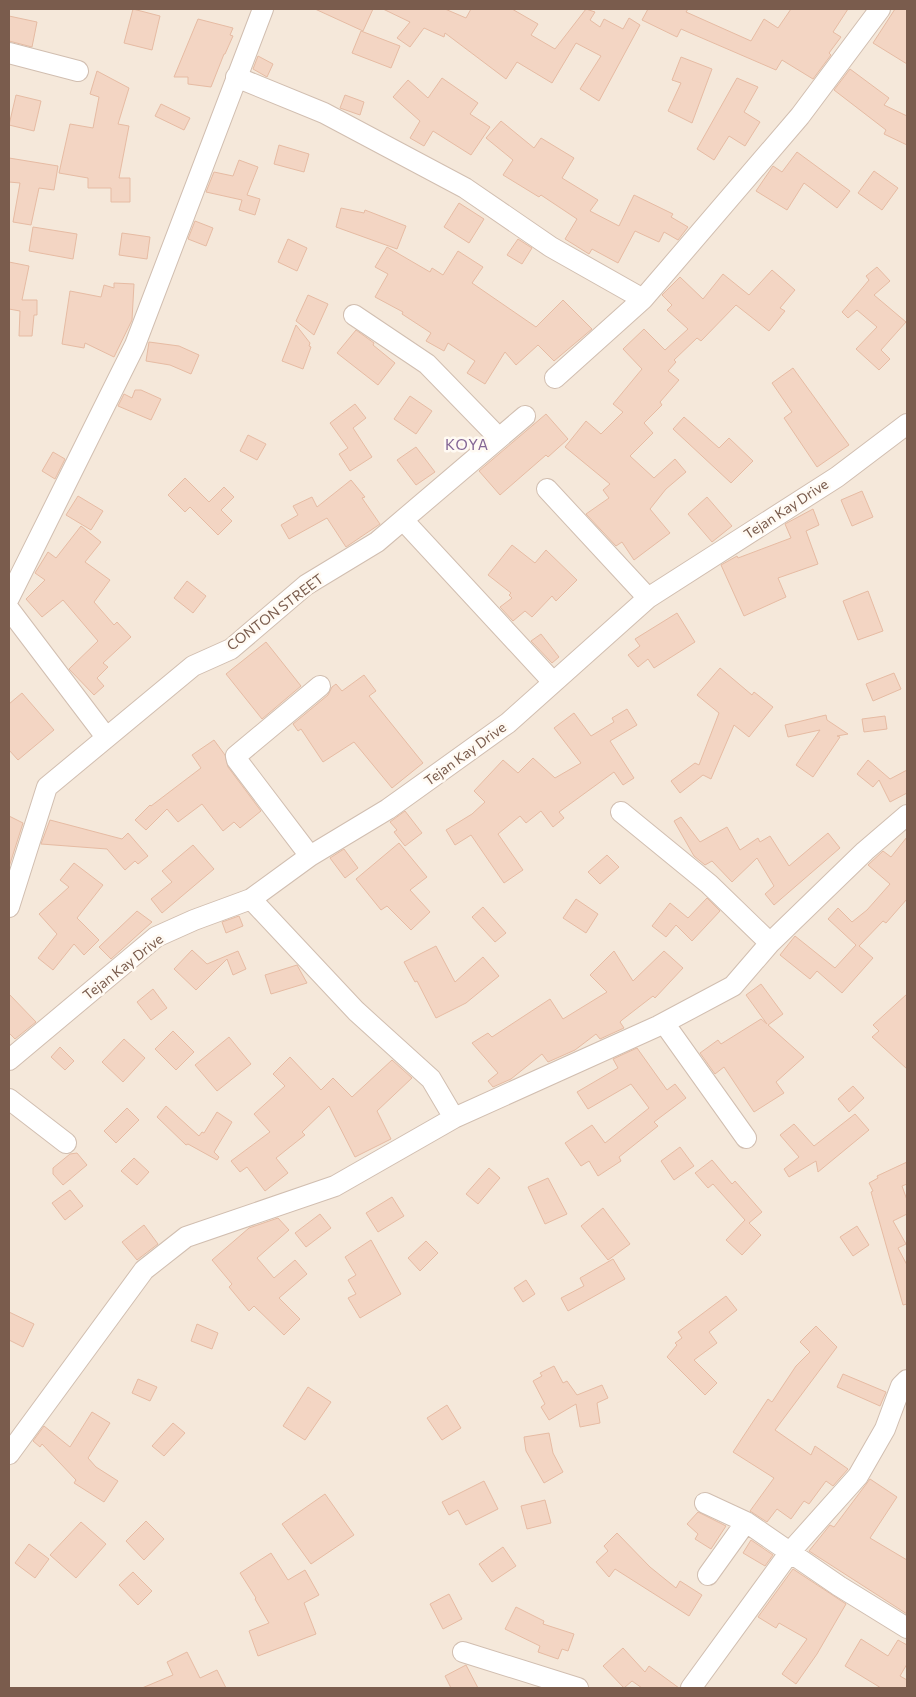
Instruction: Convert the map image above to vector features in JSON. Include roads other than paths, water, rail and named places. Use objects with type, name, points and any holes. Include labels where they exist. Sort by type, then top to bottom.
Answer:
[{"type":"street","points":[[9,598],[135,345],[263,9]]},
{"type":"street","points":[[555,378],[643,299],[800,116],[880,9]]},
{"type":"street","points":[[9,53],[78,71]]},
{"type":"street","points":[[236,77],[324,113],[465,188],[551,247],[643,299]]},
{"type":"street","points":[[354,315],[427,364],[499,438]]},
{"type":"street","name":"CONTON STREET","points":[[9,907],[47,787],[194,666],[231,649],[306,586],[377,542],[525,416]]},
{"type":"street","name":"Tejan Kay Drive","points":[[9,1060],[156,938],[194,920],[251,899],[310,856],[388,808],[508,723],[648,598],[837,477],[907,424]]},
{"type":"street","points":[[547,489],[648,598]]},
{"type":"street","points":[[403,520],[553,682]]},
{"type":"street","points":[[9,609],[106,738]]},
{"type":"street","points":[[310,856],[237,760],[236,756],[320,686]]},
{"type":"street","points":[[621,812],[709,884],[770,943]]},
{"type":"street","points":[[9,1454],[15,1432],[144,1270],[186,1237],[335,1186],[454,1118],[664,1023],[733,986],[770,943],[865,850],[907,815]]},
{"type":"street","points":[[251,899],[356,1011],[431,1079],[454,1118]]},
{"type":"street","points":[[664,1023],[746,1138]]},
{"type":"street","points":[[9,1099],[66,1143]]},
{"type":"street","points":[[691,1688],[790,1552],[858,1476],[885,1429],[902,1386],[907,1380]]},
{"type":"street","points":[[705,1503],[746,1522],[907,1628]]},
{"type":"street","points":[[708,1575],[746,1522]]},
{"type":"street","points":[[463,1652],[578,1688]]},
{"type":"district","name":"KOYA","points":[[467,445]]}]
